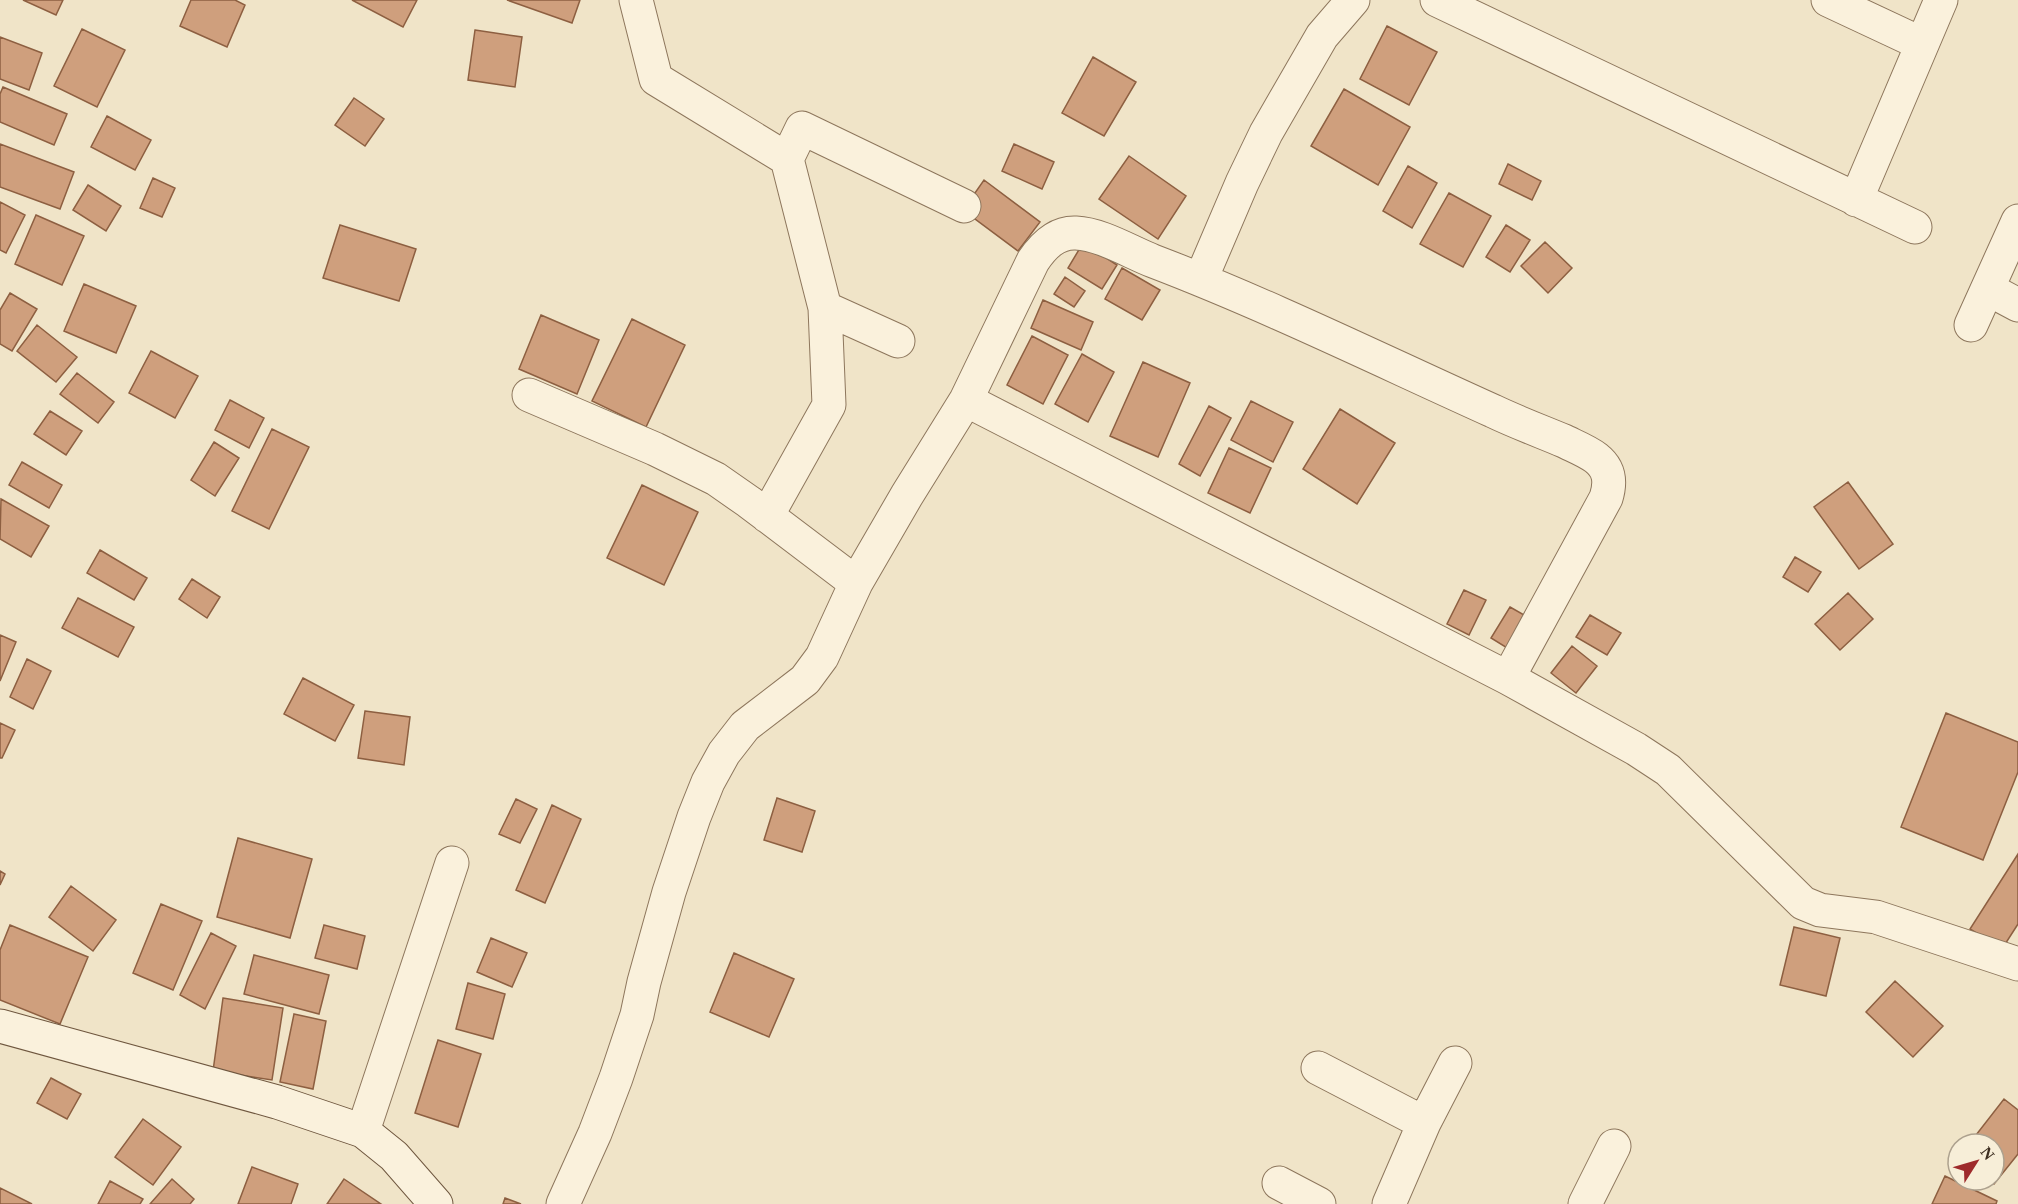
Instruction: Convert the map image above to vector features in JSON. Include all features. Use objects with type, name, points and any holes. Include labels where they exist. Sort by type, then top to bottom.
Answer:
[{"type":"street","points":[[636,0],[656,80],[788,159]]},
{"type":"street","points":[[1201,279],[1266,133],[1322,36],[1353,0]]},
{"type":"street","points":[[1437,0],[1915,227]]},
{"type":"street","points":[[1828,0],[1922,44]]},
{"type":"street","points":[[1856,200],[1941,0]]},
{"type":"street","points":[[767,516],[829,405],[825,308],[788,159],[802,128],[964,206]]},
{"type":"street","points":[[1971,325],[2018,221]]},
{"type":"street","points":[[563,1204],[595,1133],[616,1078],[637,1015],[669,892],[708,782],[724,753],[745,726],[805,680],[822,657],[856,583],[966,400],[1033,261],[1044,245],[1058,237],[1076,233],[1105,240],[1201,279],[1577,447],[1596,458],[1605,468],[1610,485],[1606,498],[1508,678]]},
{"type":"street","points":[[1988,289],[2018,305]]},
{"type":"street","points":[[825,308],[898,341]]},
{"type":"street","points":[[530,395],[655,449],[716,480],[856,583]]},
{"type":"street","points":[[966,400],[1508,678],[1604,730],[1668,770],[1803,903],[1820,910],[1875,917],[2018,964]]},
{"type":"street","points":[[363,1131],[452,863]]},
{"type":"street","points":[[0,1026],[277,1102],[363,1131],[394,1156],[436,1204]]},
{"type":"street","points":[[1389,1204],[1424,1123],[1455,1063]]},
{"type":"street","points":[[1318,1068],[1424,1123]]},
{"type":"street","points":[[1585,1204],[1614,1146]]},
{"type":"street","points":[[1279,1183],[1319,1204]]},
{"type":"building","points":[[23,0],[63,0],[56,15]]},
{"type":"building","points":[[191,0],[235,0],[245,5],[227,47],[180,26]]},
{"type":"building","points":[[352,0],[417,0],[403,27]]},
{"type":"building","points":[[507,0],[580,0],[572,23]]},
{"type":"building","points":[[1387,26],[1437,52],[1409,105],[1360,79]]},
{"type":"building","points":[[82,29],[125,50],[97,107],[54,86]]},
{"type":"building","points":[[475,30],[522,37],[515,87],[468,80]]},
{"type":"building","points":[[0,37],[42,53],[29,90],[0,79]]},
{"type":"building","points":[[1093,57],[1136,82],[1104,136],[1062,113]]},
{"type":"building","points":[[3,87],[67,114],[54,145],[0,122],[0,94]]},
{"type":"building","points":[[1344,89],[1410,127],[1378,185],[1311,146]]},
{"type":"building","points":[[354,98],[384,119],[365,146],[335,125]]},
{"type":"building","points":[[107,116],[151,140],[135,170],[91,147]]},
{"type":"building","points":[[0,144],[74,172],[60,209],[0,187]]},
{"type":"building","points":[[1014,144],[1054,162],[1042,189],[1002,171]]},
{"type":"building","points":[[1129,156],[1186,196],[1158,239],[1099,199]]},
{"type":"building","points":[[1508,164],[1541,181],[1532,200],[1499,184]]},
{"type":"building","points":[[1408,166],[1437,183],[1412,228],[1383,211]]},
{"type":"building","points":[[153,178],[175,188],[162,217],[140,208]]},
{"type":"building","points":[[984,180],[1040,222],[1018,251],[963,210]]},
{"type":"building","points":[[88,185],[121,206],[106,231],[73,210]]},
{"type":"building","points":[[1449,193],[1491,216],[1463,267],[1420,244]]},
{"type":"building","points":[[0,202],[25,215],[6,253],[0,250]]},
{"type":"building","points":[[36,215],[84,236],[62,285],[15,264]]},
{"type":"building","points":[[340,225],[416,249],[399,301],[323,278]]},
{"type":"building","points":[[1506,225],[1530,240],[1510,272],[1486,257]]},
{"type":"building","points":[[1545,242],[1572,268],[1548,293],[1521,266]]},
{"type":"building","points":[[1083,243],[1117,265],[1102,289],[1068,268]]},
{"type":"building","points":[[1122,268],[1160,290],[1142,320],[1105,299]]},
{"type":"building","points":[[1065,277],[1085,291],[1074,307],[1054,294]]},
{"type":"building","points":[[84,284],[136,306],[116,353],[64,331]]},
{"type":"building","points":[[10,293],[37,309],[12,351],[0,344],[0,310]]},
{"type":"building","points":[[1043,300],[1093,322],[1081,350],[1031,328]]},
{"type":"building","points":[[541,315],[599,340],[577,394],[519,369]]},
{"type":"building","points":[[632,319],[685,345],[646,427],[592,401]]},
{"type":"building","points":[[37,325],[77,357],[56,382],[17,351]]},
{"type":"building","points":[[1032,336],[1068,355],[1043,404],[1007,385]]},
{"type":"building","points":[[151,351],[198,376],[175,418],[129,393]]},
{"type":"building","points":[[1082,354],[1114,372],[1088,422],[1055,404]]},
{"type":"building","points":[[1143,362],[1190,383],[1158,457],[1110,436]]},
{"type":"building","points":[[77,373],[114,402],[98,423],[60,394]]},
{"type":"building","points":[[230,400],[264,418],[249,448],[215,430]]},
{"type":"building","points":[[1251,401],[1293,422],[1273,462],[1231,440]]},
{"type":"building","points":[[1209,406],[1231,418],[1200,476],[1179,464]]},
{"type":"building","points":[[1340,409],[1395,443],[1357,504],[1303,469]]},
{"type":"building","points":[[50,411],[82,431],[66,455],[34,434]]},
{"type":"building","points":[[272,429],[309,447],[269,529],[232,511]]},
{"type":"building","points":[[214,442],[239,458],[215,496],[191,480]]},
{"type":"building","points":[[1229,448],[1271,468],[1250,513],[1208,493]]},
{"type":"building","points":[[22,462],[62,485],[49,508],[9,485]]},
{"type":"building","points":[[1848,482],[1893,544],[1859,569],[1814,507]]},
{"type":"building","points":[[642,485],[698,512],[664,585],[607,558]]},
{"type":"building","points":[[1,499],[49,526],[31,557],[0,539]]},
{"type":"building","points":[[100,550],[147,578],[134,600],[87,573]]},
{"type":"building","points":[[1795,557],[1821,572],[1808,592],[1783,577]]},
{"type":"building","points":[[192,579],[220,597],[207,618],[179,599]]},
{"type":"building","points":[[1464,590],[1486,600],[1469,635],[1447,624]]},
{"type":"building","points":[[1848,593],[1873,619],[1840,650],[1815,624]]},
{"type":"building","points":[[78,598],[134,627],[118,657],[62,628]]},
{"type":"building","points":[[1510,607],[1531,619],[1512,651],[1491,638]]},
{"type":"building","points":[[1590,615],[1621,633],[1607,655],[1576,637]]},
{"type":"building","points":[[0,635],[16,642],[0,681]]},
{"type":"building","points":[[1572,646],[1597,666],[1576,693],[1551,673]]},
{"type":"building","points":[[27,659],[51,671],[33,709],[10,697]]},
{"type":"building","points":[[303,678],[354,705],[335,741],[284,714]]},
{"type":"building","points":[[365,711],[410,717],[404,765],[358,758]]},
{"type":"building","points":[[1946,713],[2018,742],[2018,772],[1983,860],[1901,827]]},
{"type":"building","points":[[0,723],[15,730],[2,758],[0,758]]},
{"type":"building","points":[[777,798],[815,811],[802,852],[764,840]]},
{"type":"building","points":[[516,799],[537,809],[520,843],[499,834]]},
{"type":"building","points":[[552,805],[581,819],[545,903],[516,890]]},
{"type":"building","points":[[238,838],[312,859],[290,938],[217,917]]},
{"type":"building","points":[[2018,854],[2018,924],[2002,949],[1970,929]]},
{"type":"building","points":[[0,871],[5,874],[0,885]]},
{"type":"building","points":[[71,886],[116,920],[93,951],[49,917]]},
{"type":"building","points":[[161,904],[202,921],[173,990],[133,973]]},
{"type":"building","points":[[10,925],[88,957],[60,1024],[0,1000],[0,950]]},
{"type":"building","points":[[324,925],[365,936],[357,969],[315,958]]},
{"type":"building","points":[[1794,927],[1840,938],[1826,996],[1780,985]]},
{"type":"building","points":[[211,933],[236,946],[205,1009],[180,995]]},
{"type":"building","points":[[491,938],[527,953],[512,987],[477,972]]},
{"type":"building","points":[[734,953],[794,979],[769,1037],[710,1012]]},
{"type":"building","points":[[254,955],[329,975],[319,1014],[244,994]]},
{"type":"building","points":[[1895,981],[1943,1026],[1913,1057],[1866,1012]]},
{"type":"building","points":[[468,983],[505,994],[493,1039],[456,1029]]},
{"type":"building","points":[[223,998],[283,1008],[272,1080],[213,1071]]},
{"type":"building","points":[[294,1014],[326,1021],[313,1089],[280,1082]]},
{"type":"building","points":[[438,1040],[481,1054],[458,1127],[415,1113]]},
{"type":"building","points":[[51,1078],[81,1094],[67,1119],[37,1103]]},
{"type":"building","points":[[2004,1099],[2018,1110],[2018,1154],[2006,1169],[2006,1132],[1978,1132]]},
{"type":"building","points":[[143,1119],[181,1147],[153,1185],[115,1157]]},
{"type":"building","points":[[252,1167],[298,1184],[291,1204],[238,1204]]},
{"type":"building","points":[[1945,1176],[1946,1192],[1978,1192],[1997,1201],[1996,1204],[1932,1204]]},
{"type":"building","points":[[172,1179],[194,1199],[190,1204],[150,1204]]},
{"type":"building","points":[[344,1179],[381,1204],[327,1204]]},
{"type":"building","points":[[110,1181],[143,1199],[140,1204],[98,1204]]},
{"type":"building","points":[[0,1188],[32,1204],[0,1204]]},
{"type":"building","points":[[505,1198],[521,1204],[503,1204]]}]
